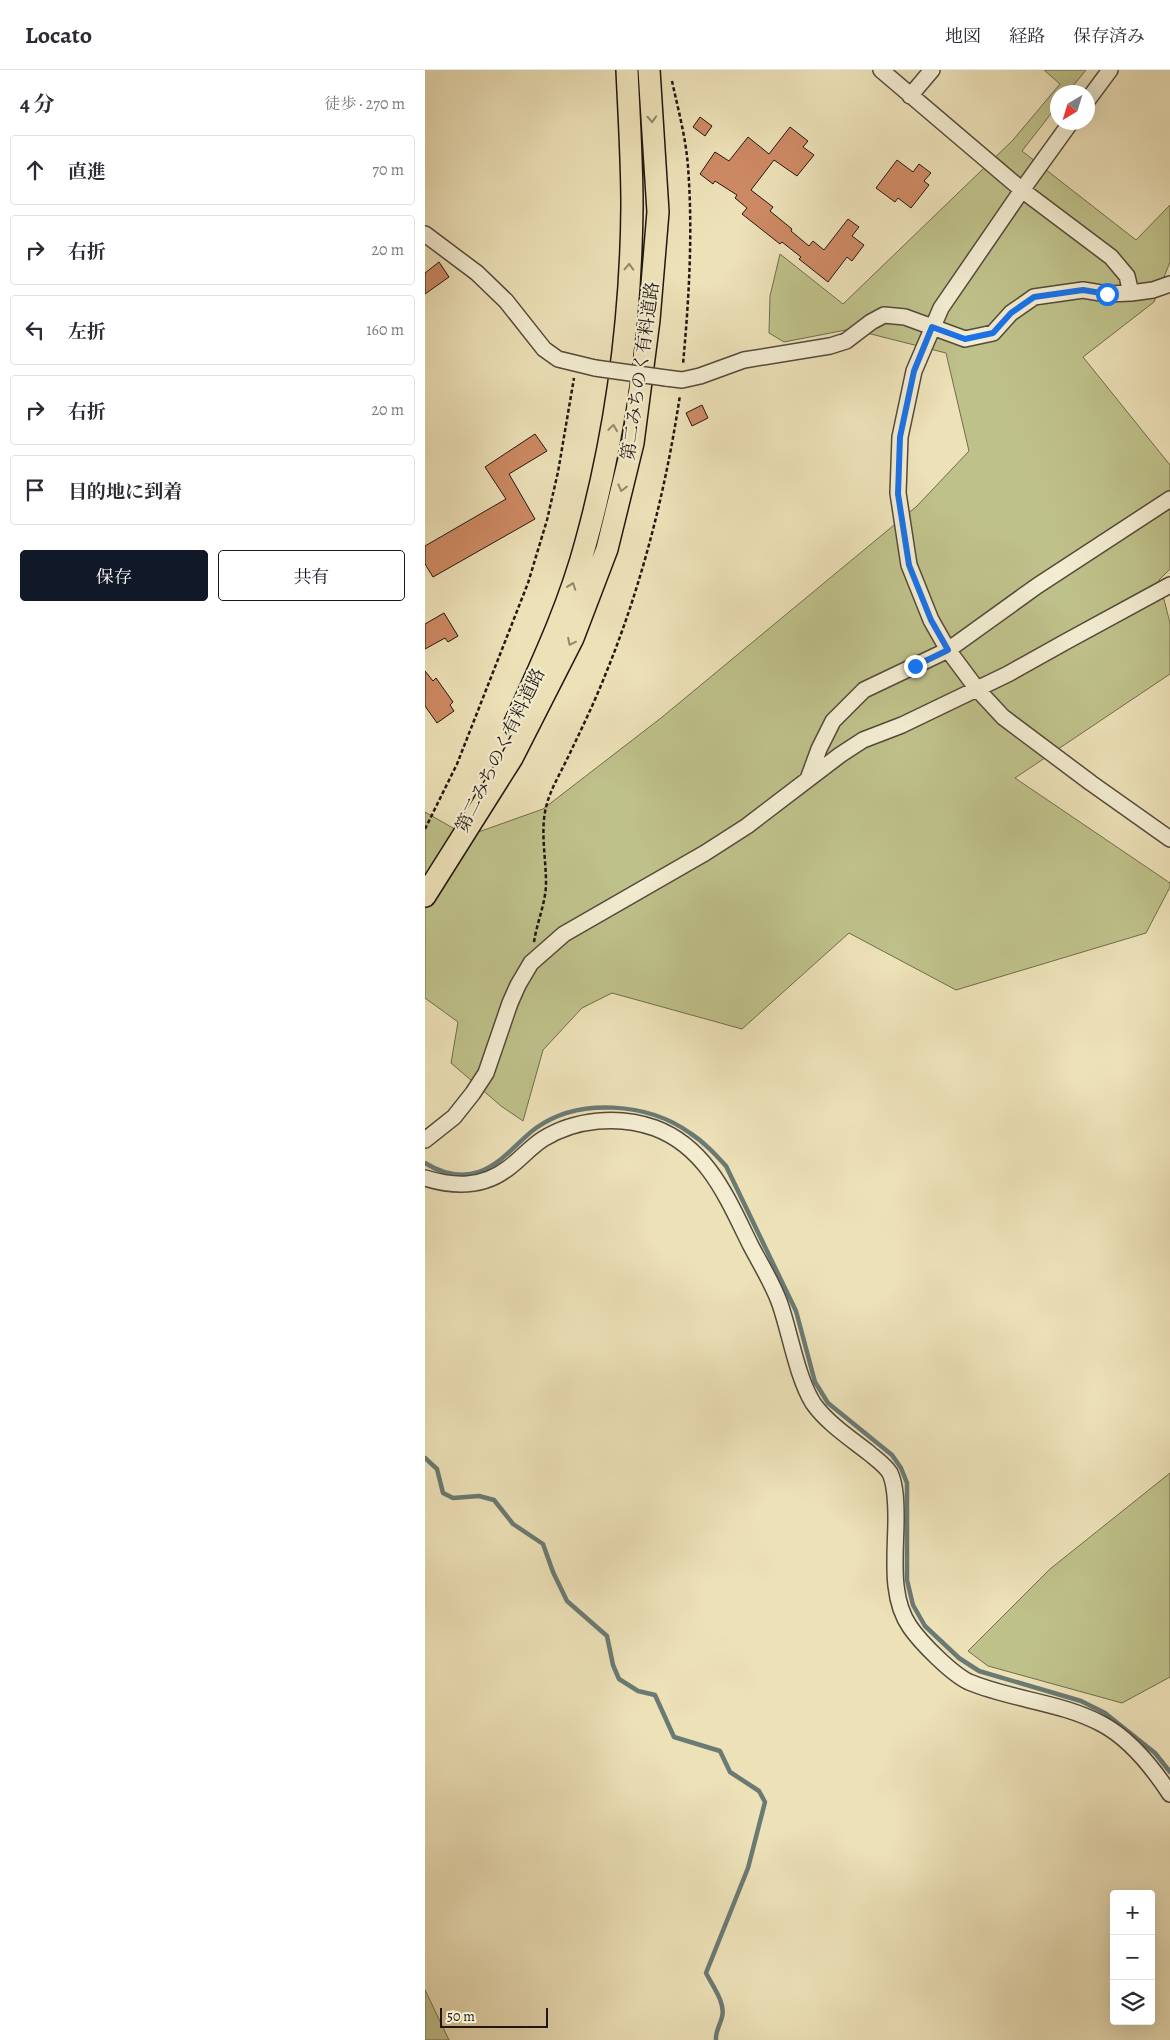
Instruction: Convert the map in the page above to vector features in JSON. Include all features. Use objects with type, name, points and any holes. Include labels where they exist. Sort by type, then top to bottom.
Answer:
[{"type":"highway","name":"第二みちのく有料道路","points":[[442,868],[501,752],[555,633],[586,544],[612,434],[627,311],[632,206],[627,70]]},
{"type":"highway","name":"第二みちのく有料道路","points":[[425,896],[516,750],[573,638],[607,549],[633,442],[649,320],[658,212],[649,70]]},
{"type":"street","points":[[881,70],[1022,190],[1111,257],[1127,276],[1131,293]]},
{"type":"street","points":[[910,96],[932,70]]},
{"type":"street","points":[[1095,90],[1110,70]]},
{"type":"street","points":[[1065,130],[941,308],[932,327],[914,371],[902,428],[898,494],[909,565],[931,620],[948,650],[977,688],[1003,717],[1091,784],[1170,839]]},
{"type":"street","points":[[425,234],[477,273],[506,301],[544,349],[558,360],[595,368],[682,380],[700,376],[744,360],[830,346],[846,341],[871,322],[884,315],[905,317],[965,339],[993,333],[1011,313],[1034,297],[1083,290],[1107,294],[1131,293],[1153,290],[1170,284]]},
{"type":"street","points":[[808,779],[819,749],[833,721],[864,690],[948,650],[1037,586],[1170,499]]},
{"type":"street","points":[[425,1140],[454,1116],[473,1093],[486,1073],[510,1003],[531,963],[564,934],[705,853],[747,826],[863,740],[902,725],[1008,674],[1170,586]]},
{"type":"street","points":[[425,1178],[460,1186],[496,1177],[544,1138],[565,1128],[589,1122],[608,1120],[655,1128],[676,1139],[697,1154],[711,1170],[724,1192],[779,1301],[804,1383],[812,1401],[822,1414],[879,1461],[889,1473],[896,1507],[896,1586],[901,1607],[909,1626],[948,1668],[967,1681],[1087,1717],[1117,1733],[1151,1768],[1170,1794]]},
{"type":"path","points":[[425,829],[457,764],[528,583],[547,520],[558,472],[576,364]]},
{"type":"green space","points":[[1044,70],[1086,70],[1074,85],[1060,84]]},
{"type":"green space","points":[[1050,96],[1050,115],[1022,151],[1136,240],[1170,205],[1170,262],[1154,302],[1083,357],[1170,465],[1170,569],[1159,580],[1170,623],[1170,674],[1015,778],[1170,883],[1170,887],[1146,933],[956,990],[849,933],[742,1029],[612,993],[582,1008],[543,1050],[523,1121],[501,1106],[451,1063],[458,1022],[425,998],[425,812],[467,836],[543,809],[661,718],[917,506],[969,451],[946,353],[851,329],[784,342],[769,333],[770,296],[780,254],[843,304],[1013,140]]},
{"type":"green space","points":[[1170,1473],[1170,1677],[1122,1703],[988,1666],[968,1651],[1050,1569]]},
{"type":"green space","points":[[425,1990],[449,2040],[425,2040]]},
{"type":"building","points":[[700,117],[712,126],[705,136],[693,127]]},
{"type":"building","points":[[790,127],[808,141],[803,147],[814,155],[797,176],[774,160],[751,190],[773,207],[770,211],[809,246],[813,241],[824,250],[848,219],[859,227],[852,236],[864,245],[852,261],[847,257],[828,282],[799,259],[801,257],[782,242],[780,244],[742,214],[747,208],[735,198],[737,195],[715,181],[713,184],[700,174],[715,152],[729,161],[748,137],[769,154]]},
{"type":"building","points":[[897,160],[913,172],[919,164],[931,173],[924,181],[929,185],[911,208],[898,198],[895,202],[876,188]]},
{"type":"building","points":[[439,262],[449,277],[425,294],[425,273]]},
{"type":"building","points":[[702,405],[708,418],[692,426],[686,413]]},
{"type":"building","points":[[535,434],[547,451],[509,474],[535,519],[433,577],[425,564],[425,546],[506,499],[485,467]]},
{"type":"building","points":[[444,613],[458,636],[448,642],[445,638],[425,649],[425,624]]},
{"type":"building","points":[[425,671],[433,681],[436,678],[453,702],[450,705],[454,711],[437,723],[425,706]]},
{"type":"waterway","points":[[425,1163],[451,1174],[465,1175],[479,1172],[495,1164],[536,1128],[553,1118],[572,1111],[593,1108],[634,1110],[654,1115],[673,1123],[700,1140],[726,1166],[796,1311],[815,1382],[828,1403],[892,1455],[901,1468],[907,1483],[907,1580],[913,1605],[925,1626],[959,1658],[979,1671],[1081,1701],[1105,1713],[1155,1753],[1170,1772]]},
{"type":"waterway","points":[[425,1458],[437,1469],[443,1493],[453,1498],[479,1496],[494,1500],[513,1524],[543,1544],[553,1572],[567,1601],[607,1636],[613,1665],[619,1679],[638,1691],[655,1695],[674,1737],[720,1751],[730,1772],[759,1791],[765,1802],[748,1868],[706,1973],[718,1994],[723,2012],[716,2040]]},
{"type":"route","points":[[915,666],[948,650],[931,620],[909,565],[898,494],[900,437],[914,371],[932,327],[965,339],[993,333],[1011,313],[1034,297],[1083,290],[1107,294]]}]
